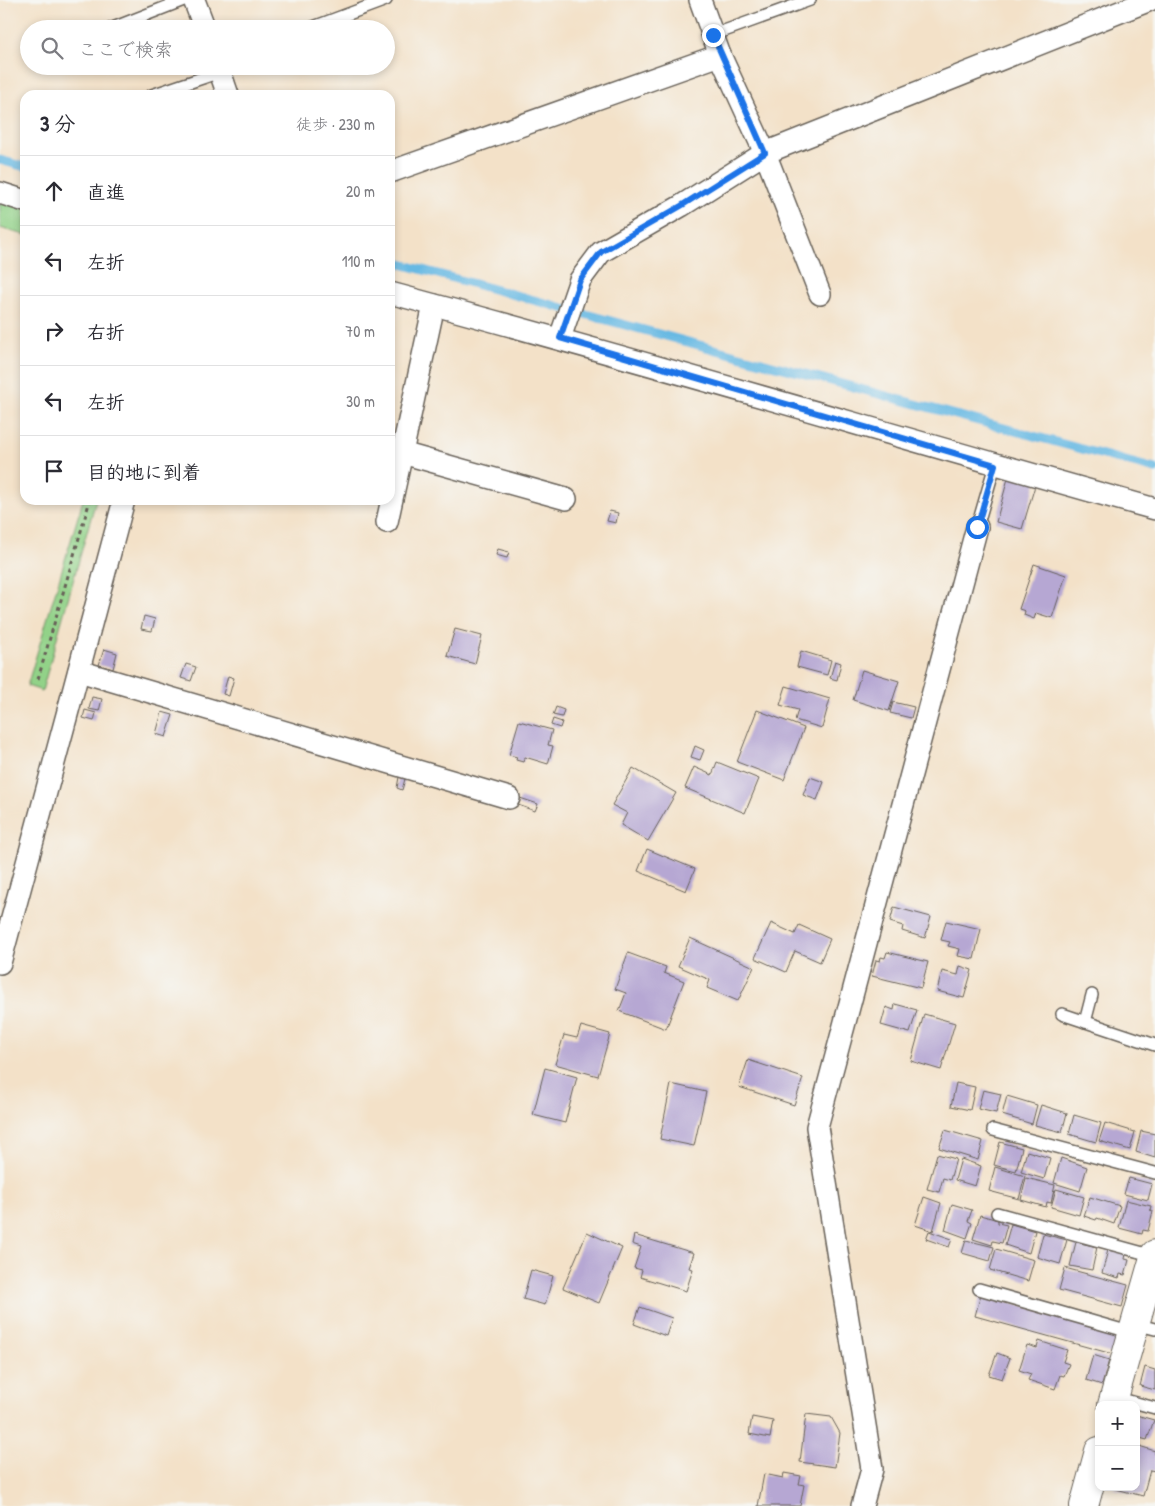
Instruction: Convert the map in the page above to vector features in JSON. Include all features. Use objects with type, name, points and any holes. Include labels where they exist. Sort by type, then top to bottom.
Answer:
[{"type":"street","points":[[194,0],[201,20]]},
{"type":"street","points":[[700,0],[716,45],[765,153],[820,294]]},
{"type":"street","points":[[560,338],[580,280],[601,252],[681,206],[765,153],[1150,0]]},
{"type":"street","points":[[395,170],[716,45]]},
{"type":"street","points":[[221,75],[226,90]]},
{"type":"street","points":[[0,193],[20,199]]},
{"type":"street","points":[[395,294],[560,338],[995,465],[1155,509]]},
{"type":"street","points":[[395,485],[434,305]]},
{"type":"street","points":[[402,453],[566,498]]},
{"type":"street","points":[[0,963],[45,792],[80,671],[123,505]]},
{"type":"street","points":[[387,522],[391,505]]},
{"type":"street","points":[[862,1506],[872,1469],[817,1127],[977,527]]},
{"type":"street","points":[[80,671],[509,798]]},
{"type":"street","points":[[1113,1401],[1141,1329],[1154,1260]]},
{"type":"street","points":[[1084,1506],[1095,1466]]},
{"type":"lane","points":[[133,20],[184,0]]},
{"type":"lane","points":[[332,20],[386,0]]},
{"type":"lane","points":[[716,45],[810,0]]},
{"type":"lane","points":[[165,90],[204,75]]},
{"type":"lane","points":[[977,527],[995,465]]},
{"type":"lane","points":[[1085,1022],[1092,995]]},
{"type":"lane","points":[[1062,1014],[1155,1045]]},
{"type":"lane","points":[[993,1130],[1155,1173]]},
{"type":"lane","points":[[996,1213],[1154,1260]]},
{"type":"lane","points":[[978,1289],[1141,1329]]},
{"type":"lane","points":[[1140,1406],[1155,1408]]},
{"type":"path","points":[[38,679],[89,505]]},
{"type":"green space","points":[[0,202],[20,208],[20,234],[0,228]]},
{"type":"green space","points":[[81,505],[95,505],[42,691],[27,686]]},
{"type":"building","points":[[1010,471],[1037,479],[1022,529],[996,522]]},
{"type":"building","points":[[610,511],[618,513],[616,523],[607,521]]},
{"type":"building","points":[[498,549],[509,552],[507,558],[496,555]]},
{"type":"building","points":[[1034,564],[1066,575],[1052,618],[1036,613],[1034,619],[1024,615],[1025,611],[1019,609]]},
{"type":"building","points":[[144,616],[155,619],[152,631],[141,629]]},
{"type":"building","points":[[455,629],[482,636],[475,664],[447,656]]},
{"type":"building","points":[[104,649],[117,653],[113,669],[99,665]]},
{"type":"building","points":[[801,651],[831,660],[827,675],[797,667]]},
{"type":"building","points":[[835,661],[841,663],[837,680],[830,678]]},
{"type":"building","points":[[186,664],[196,667],[191,681],[181,678]]},
{"type":"building","points":[[862,670],[899,681],[889,711],[853,700]]},
{"type":"building","points":[[228,676],[234,678],[229,696],[223,694]]},
{"type":"building","points":[[786,686],[830,699],[822,728],[795,720],[798,710],[780,705]]},
{"type":"building","points":[[92,697],[102,699],[99,711],[89,709]]},
{"type":"building","points":[[893,702],[914,707],[911,718],[890,713]]},
{"type":"building","points":[[556,707],[564,710],[562,717],[553,715]]},
{"type":"building","points":[[85,710],[96,713],[94,721],[83,718]]},
{"type":"building","points":[[757,710],[804,728],[784,780],[737,762]]},
{"type":"building","points":[[162,712],[173,715],[166,737],[156,734]]},
{"type":"building","points":[[553,719],[562,722],[560,728],[551,725]]},
{"type":"building","points":[[519,721],[552,730],[548,745],[553,746],[548,764],[525,757],[523,762],[516,760],[517,757],[509,755]]},
{"type":"building","points":[[695,746],[704,750],[700,760],[691,757]]},
{"type":"building","points":[[717,762],[759,779],[745,813],[685,788],[694,767],[712,775]]},
{"type":"building","points":[[633,768],[676,793],[648,841],[621,825],[627,813],[612,805]]},
{"type":"building","points":[[399,777],[405,779],[402,790],[397,788]]},
{"type":"building","points":[[810,777],[824,782],[817,800],[803,795]]},
{"type":"building","points":[[520,798],[538,804],[535,811],[518,805]]},
{"type":"building","points":[[647,849],[695,869],[686,891],[638,871]]},
{"type":"building","points":[[894,907],[931,917],[925,938],[902,931],[903,926],[890,922]]},
{"type":"building","points":[[946,921],[981,929],[974,959],[958,956],[960,949],[948,946],[950,942],[941,940]]},
{"type":"building","points":[[771,923],[795,934],[799,925],[830,939],[820,962],[795,951],[786,972],[755,958]]},
{"type":"building","points":[[690,938],[754,967],[738,1001],[707,988],[710,980],[678,966]]},
{"type":"building","points":[[887,952],[928,962],[921,988],[872,976],[876,960],[880,961],[881,957],[885,958]]},
{"type":"building","points":[[628,953],[666,967],[664,973],[684,981],[666,1029],[619,1011],[626,993],[615,989]]},
{"type":"building","points":[[960,966],[972,970],[964,998],[937,991],[942,971],[958,975]]},
{"type":"building","points":[[895,1004],[917,1010],[910,1033],[881,1025],[886,1007],[894,1010]]},
{"type":"building","points":[[924,1014],[955,1023],[941,1070],[911,1061]]},
{"type":"building","points":[[581,1026],[610,1034],[598,1076],[555,1064],[564,1035],[577,1038]]},
{"type":"building","points":[[748,1060],[803,1078],[794,1105],[739,1087]]},
{"type":"building","points":[[545,1068],[577,1077],[565,1123],[533,1115]]},
{"type":"building","points":[[956,1083],[975,1087],[970,1110],[951,1106]]},
{"type":"building","points":[[671,1084],[706,1092],[694,1146],[660,1139]]},
{"type":"building","points":[[983,1090],[1001,1094],[996,1113],[978,1109]]},
{"type":"building","points":[[1007,1096],[1037,1105],[1032,1124],[1002,1115]]},
{"type":"building","points":[[1041,1105],[1067,1113],[1062,1132],[1035,1125]]},
{"type":"building","points":[[1074,1115],[1101,1123],[1096,1142],[1069,1134]]},
{"type":"building","points":[[1105,1123],[1135,1132],[1130,1150],[1099,1141]]},
{"type":"building","points":[[945,1130],[983,1141],[978,1160],[939,1148]]},
{"type":"building","points":[[1141,1131],[1155,1134],[1155,1158],[1136,1152]]},
{"type":"building","points":[[1000,1142],[1022,1148],[1016,1171],[994,1165]]},
{"type":"building","points":[[1027,1151],[1050,1158],[1044,1179],[1021,1172]]},
{"type":"building","points":[[937,1154],[956,1159],[950,1180],[943,1178],[939,1192],[927,1189]]},
{"type":"building","points":[[1061,1158],[1087,1167],[1080,1191],[1054,1183]]},
{"type":"building","points":[[961,1159],[981,1166],[975,1186],[955,1180]]},
{"type":"building","points":[[995,1167],[1025,1176],[1019,1199],[989,1191]]},
{"type":"building","points":[[1026,1178],[1055,1185],[1051,1203],[1047,1202],[1046,1207],[1021,1200]]},
{"type":"building","points":[[1129,1178],[1152,1184],[1148,1200],[1124,1194]]},
{"type":"building","points":[[1056,1189],[1084,1197],[1079,1215],[1051,1207]]},
{"type":"building","points":[[924,1197],[941,1203],[933,1231],[915,1225]]},
{"type":"building","points":[[1090,1197],[1120,1206],[1114,1224],[1084,1216]]},
{"type":"building","points":[[1126,1200],[1151,1206],[1150,1210],[1153,1211],[1148,1231],[1143,1230],[1142,1234],[1119,1228]]},
{"type":"building","points":[[952,1204],[972,1210],[968,1221],[972,1223],[967,1238],[945,1230]]},
{"type":"building","points":[[980,1215],[998,1220],[998,1223],[1007,1225],[1002,1243],[993,1241],[992,1245],[973,1239]]},
{"type":"building","points":[[1011,1224],[1035,1231],[1029,1253],[1005,1245]]},
{"type":"building","points":[[929,1231],[952,1239],[949,1247],[926,1239]]},
{"type":"building","points":[[587,1232],[622,1248],[599,1303],[563,1288]]},
{"type":"building","points":[[1043,1234],[1067,1240],[1060,1264],[1037,1257]]},
{"type":"building","points":[[634,1235],[694,1253],[689,1268],[693,1269],[686,1291],[640,1277],[642,1270],[634,1268],[641,1247],[632,1244]]},
{"type":"building","points":[[966,1240],[994,1247],[990,1261],[962,1253]]},
{"type":"building","points":[[1076,1242],[1097,1247],[1092,1270],[1070,1266]]},
{"type":"building","points":[[996,1249],[1034,1260],[1028,1281],[990,1270]]},
{"type":"building","points":[[1108,1250],[1126,1254],[1125,1259],[1129,1260],[1125,1275],[1120,1274],[1119,1278],[1102,1273]]},
{"type":"building","points":[[1065,1268],[1128,1285],[1122,1307],[1059,1290]]},
{"type":"building","points":[[531,1270],[553,1276],[545,1305],[523,1299]]},
{"type":"building","points":[[981,1294],[1122,1333],[1116,1355],[975,1316]]},
{"type":"building","points":[[640,1307],[672,1318],[666,1336],[634,1324]]},
{"type":"building","points":[[1039,1341],[1067,1350],[1063,1362],[1069,1364],[1064,1376],[1060,1375],[1055,1389],[1028,1380],[1031,1374],[1019,1370],[1027,1345],[1037,1348]]},
{"type":"building","points":[[997,1353],[1010,1358],[1002,1379],[989,1375]]},
{"type":"building","points":[[1093,1355],[1109,1360],[1102,1385],[1086,1380]]},
{"type":"building","points":[[1145,1367],[1155,1370],[1155,1390],[1140,1386]]},
{"type":"building","points":[[806,1414],[831,1417],[840,1433],[835,1467],[800,1462]]},
{"type":"building","points":[[1140,1416],[1154,1420],[1147,1440],[1140,1438]]},
{"type":"building","points":[[752,1417],[773,1421],[770,1438],[749,1434]]},
{"type":"building","points":[[1140,1446],[1155,1451],[1155,1471],[1150,1470],[1143,1496],[1124,1491],[1140,1491]]},
{"type":"building","points":[[784,1473],[801,1476],[799,1484],[804,1485],[800,1506],[758,1506],[764,1474],[783,1478]]},
{"type":"waterway","points":[[0,160],[20,166]]},
{"type":"waterway","points":[[395,262],[1155,469]]},
{"type":"route","points":[[713,35],[765,153],[681,206],[601,252],[580,280],[560,338],[995,465],[977,527]]}]
